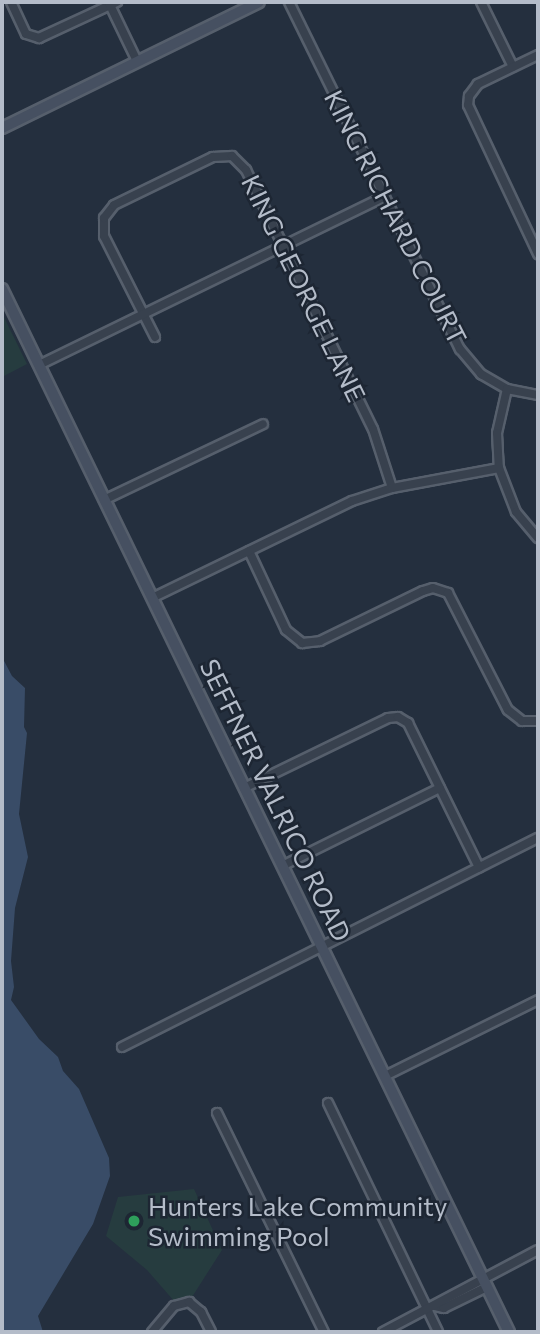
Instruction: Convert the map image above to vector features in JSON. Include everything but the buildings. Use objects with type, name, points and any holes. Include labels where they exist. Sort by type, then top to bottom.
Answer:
[{"type":"street","points":[[11,2],[26,34],[39,38],[114,3],[137,61]]},
{"type":"street","points":[[2,128],[260,2]]},
{"type":"street","name":"KING RICHARD COURT","points":[[289,2],[460,349],[481,374],[507,389],[538,395]]},
{"type":"street","points":[[481,2],[513,67]]},
{"type":"street","points":[[538,55],[478,84],[469,96],[468,105],[538,254]]},
{"type":"street","name":"KING GEORGE LANE","points":[[155,337],[104,236],[104,218],[114,205],[213,157],[225,155],[241,162],[284,246],[373,429],[392,488]]},
{"type":"street","points":[[39,365],[384,197]]},
{"type":"street","name":"SEFFNER VALRICO ROAD","points":[[2,289],[509,1332]]},
{"type":"street","points":[[507,389],[498,433],[499,468],[516,512],[538,538]]},
{"type":"street","points":[[104,500],[262,424]]},
{"type":"street","points":[[152,598],[352,501],[392,488],[499,468]]},
{"type":"street","points":[[249,551],[286,630],[302,643],[320,641],[423,591],[433,588],[448,593],[508,710],[522,721],[538,721]]},
{"type":"street","points":[[244,788],[393,717],[408,723],[479,867]]},
{"type":"street","points":[[282,866],[440,788]]},
{"type":"street","points":[[122,1047],[538,838]]},
{"type":"street","points":[[385,1076],[538,1000]]},
{"type":"street","points":[[328,1103],[431,1308],[438,1332]]},
{"type":"street","points":[[217,1114],[324,1332]]},
{"type":"street","points":[[383,1332],[431,1308],[444,1308],[538,1251]]},
{"type":"street","points":[[152,1332],[174,1306],[189,1302],[201,1312],[211,1332]]},
{"type":"green space","points":[[2,313],[27,364],[4,376],[2,370]]},
{"type":"green space","points":[[194,1189],[222,1250],[192,1297],[174,1301],[147,1270],[106,1236],[118,1197]]},
{"type":"water","points":[[2,657],[12,676],[25,688],[24,727],[27,733],[19,814],[28,857],[15,908],[11,961],[14,987],[11,1000],[39,1039],[58,1057],[63,1071],[79,1089],[109,1158],[110,1176],[93,1224],[38,1316],[43,1332],[2,1332]]},
{"type":"place","name":"Hunters Lake Community Swimming Pool","points":[[134,1221]]}]
